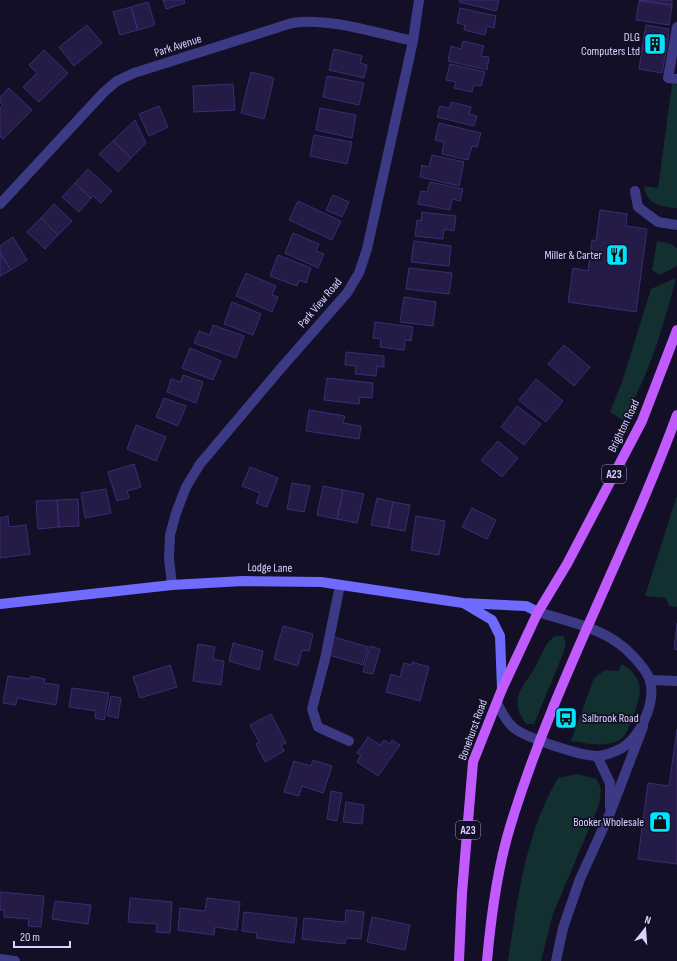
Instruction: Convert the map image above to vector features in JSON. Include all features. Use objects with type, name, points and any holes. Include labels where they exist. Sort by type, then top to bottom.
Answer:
[{"type":"main road","name":"Brighton Road","points":[[538,612],[566,564],[642,421],[677,330]]},
{"type":"main road","points":[[487,961],[492,908],[510,828],[540,740],[677,415]]},
{"type":"main road","name":"Bonehurst Road","points":[[459,961],[462,893],[473,762],[502,689],[538,612]]},
{"type":"street","name":"Park View Road","points":[[172,585],[170,535],[184,494],[197,470],[282,366],[347,293],[359,273],[367,249],[413,41],[419,0]]},
{"type":"street","name":"Park Avenue","points":[[0,204],[104,92],[117,81],[134,74],[308,20],[413,41]]},
{"type":"street","points":[[677,27],[668,78],[677,80]]},
{"type":"street","points":[[635,191],[638,207],[658,222],[677,226]]},
{"type":"street","name":"Lodge Lane","points":[[0,604],[172,585],[243,581],[321,582],[463,603],[526,606],[538,612]]},
{"type":"street","points":[[340,585],[325,659],[312,709],[318,727],[349,741]]},
{"type":"street","points":[[463,603],[492,620],[500,636],[502,689]]},
{"type":"street","points":[[538,612],[600,632],[622,646],[636,660],[650,680],[650,701],[647,718],[610,813],[580,879],[563,928],[556,961]]},
{"type":"street","points":[[650,680],[677,681]]},
{"type":"street","points":[[497,703],[513,728],[564,749],[597,756],[620,749],[630,742],[647,718]]},
{"type":"street","points":[[597,756],[610,783],[610,813]]},
{"type":"street","points":[[0,959],[15,961]]},
{"type":"green space","points":[[672,84],[677,85],[677,208],[654,203],[645,192],[644,186],[658,188]]},
{"type":"green space","points":[[657,241],[669,243],[677,248],[677,266],[660,275],[652,270]]},
{"type":"green space","points":[[676,278],[666,315],[648,369],[623,420],[610,412],[622,382],[651,289]]},
{"type":"green space","points":[[677,495],[677,607],[669,606],[666,598],[645,596]]},
{"type":"green space","points":[[555,636],[563,636],[566,642],[563,654],[534,724],[526,724],[520,714],[518,706],[520,692],[537,664],[546,645]]},
{"type":"green space","points":[[622,664],[635,676],[639,682],[640,688],[638,703],[625,734],[622,738],[616,741],[604,744],[590,744],[571,741],[594,678],[605,670],[618,671]]},
{"type":"green space","points":[[577,774],[597,779],[601,789],[599,805],[553,914],[541,961],[508,961],[524,866],[538,821],[558,778]]},
{"type":"building","points":[[163,0],[184,0],[185,3],[166,9]]},
{"type":"building","points":[[460,0],[499,0],[496,11],[459,2]]},
{"type":"building","points":[[639,0],[672,0],[672,5]]},
{"type":"building","points":[[639,1],[672,5],[669,25],[636,20]]},
{"type":"building","points":[[148,2],[155,25],[138,30],[131,7]]},
{"type":"building","points":[[131,7],[138,30],[120,35],[113,12]]},
{"type":"building","points":[[460,8],[496,16],[494,28],[487,26],[485,35],[464,30],[465,25],[457,23]]},
{"type":"building","points":[[87,25],[102,43],[74,66],[59,47]]},
{"type":"building","points":[[646,25],[669,29],[668,40],[644,36]]},
{"type":"building","name":"DLG Computers Ltd","points":[[644,36],[668,40],[666,52],[642,48]]},
{"type":"building","points":[[463,41],[484,46],[481,56],[489,57],[487,70],[448,61],[451,46],[461,49]]},
{"type":"building","points":[[642,48],[666,52],[662,73],[639,69]]},
{"type":"building","points":[[334,49],[362,56],[360,63],[367,65],[364,78],[329,70]]},
{"type":"building","points":[[44,50],[68,73],[39,102],[23,87],[37,73],[29,65]]},
{"type":"building","points":[[450,64],[485,72],[481,86],[474,85],[472,92],[454,88],[456,82],[446,80]]},
{"type":"building","points":[[251,72],[274,78],[264,119],[241,113]]},
{"type":"building","points":[[327,76],[364,83],[359,105],[323,97]]},
{"type":"building","points":[[233,84],[235,110],[194,112],[193,86]]},
{"type":"building","points":[[9,88],[32,110],[3,139],[0,136],[0,108],[3,105],[0,102],[0,97]]},
{"type":"building","points":[[451,102],[471,107],[469,114],[477,116],[474,126],[437,117],[440,106],[450,108]]},
{"type":"building","points":[[159,106],[168,127],[149,136],[139,114]]},
{"type":"building","points":[[320,108],[356,115],[352,138],[316,130]]},
{"type":"building","points":[[135,120],[146,143],[131,158],[113,141]]},
{"type":"building","points":[[439,123],[481,133],[477,147],[472,146],[468,160],[442,154],[444,142],[435,140]]},
{"type":"building","points":[[314,135],[352,142],[347,164],[310,156]]},
{"type":"building","points":[[113,141],[131,158],[118,172],[99,154]]},
{"type":"building","points":[[432,155],[464,162],[459,186],[420,177],[422,165],[429,167]]},
{"type":"building","points":[[88,169],[112,191],[101,203],[93,196],[91,198],[75,183]]},
{"type":"building","points":[[430,182],[463,189],[460,201],[452,199],[450,210],[418,204],[421,191],[427,192]]},
{"type":"building","points":[[75,183],[91,198],[79,212],[62,197]]},
{"type":"building","points":[[333,195],[349,202],[342,217],[326,210]]},
{"type":"building","points":[[298,201],[341,221],[332,240],[289,220]]},
{"type":"building","points":[[54,204],[72,221],[58,235],[41,218]]},
{"type":"building","name":"Miller & Carter","points":[[600,210],[627,214],[626,226],[647,229],[636,312],[568,302],[573,268],[588,271],[592,240],[596,241]]},
{"type":"building","points":[[422,212],[456,216],[454,231],[444,229],[443,239],[415,236],[417,220],[421,221]]},
{"type":"building","points":[[41,218],[58,235],[45,249],[27,232]]},
{"type":"building","points":[[293,233],[319,244],[316,251],[324,254],[318,268],[285,253]]},
{"type":"building","points":[[13,237],[27,260],[11,270],[0,253],[0,246]]},
{"type":"building","points":[[414,241],[451,246],[449,266],[411,262]]},
{"type":"building","points":[[0,253],[11,270],[0,276]]},
{"type":"building","points":[[278,255],[311,268],[306,283],[299,280],[297,286],[270,276]]},
{"type":"building","points":[[409,268],[452,273],[449,294],[406,289]]},
{"type":"building","points":[[246,273],[276,286],[272,295],[278,297],[272,312],[236,296]]},
{"type":"building","points":[[404,297],[436,302],[433,326],[400,322]]},
{"type":"building","points":[[232,302],[261,314],[253,335],[224,324]]},
{"type":"building","points":[[375,322],[413,327],[411,341],[405,340],[404,350],[380,347],[381,339],[373,338]]},
{"type":"building","points":[[213,325],[244,336],[236,358],[194,343],[199,331],[210,335]]},
{"type":"building","points":[[564,345],[590,367],[574,386],[548,364]]},
{"type":"building","points":[[190,348],[221,361],[213,380],[182,368]]},
{"type":"building","points":[[346,352],[384,356],[384,367],[377,366],[376,376],[355,374],[356,366],[345,365]]},
{"type":"building","points":[[183,375],[203,382],[196,403],[167,392],[171,379],[181,382]]},
{"type":"building","points":[[327,378],[373,383],[372,398],[360,397],[359,404],[324,400]]},
{"type":"building","points":[[536,379],[563,401],[546,422],[519,400]]},
{"type":"building","points":[[164,398],[186,406],[178,426],[156,417]]},
{"type":"building","points":[[517,406],[541,424],[524,445],[501,427]]},
{"type":"building","points":[[309,410],[345,416],[343,423],[361,426],[359,439],[306,431]]},
{"type":"building","points":[[136,425],[166,437],[156,461],[127,449]]},
{"type":"building","points":[[498,441],[518,458],[502,477],[481,460]]},
{"type":"building","points":[[134,464],[141,487],[127,491],[129,498],[117,501],[108,472]]},
{"type":"building","points":[[250,467],[278,478],[267,507],[256,503],[260,493],[242,486]]},
{"type":"building","points":[[292,483],[310,486],[304,512],[287,509]]},
{"type":"building","points":[[323,486],[343,490],[337,519],[317,515]]},
{"type":"building","points":[[106,489],[111,513],[85,518],[81,493]]},
{"type":"building","points":[[343,490],[364,494],[357,523],[337,519]]},
{"type":"building","points":[[377,498],[393,502],[388,528],[371,525]]},
{"type":"building","points":[[78,499],[79,526],[59,527],[57,500]]},
{"type":"building","points":[[57,500],[59,527],[38,529],[36,501]]},
{"type":"building","points":[[393,502],[410,505],[405,531],[388,528]]},
{"type":"building","points":[[472,508],[496,520],[487,539],[462,527]]},
{"type":"building","points":[[8,516],[9,527],[26,525],[30,554],[0,558],[0,518]]},
{"type":"building","points":[[416,516],[445,521],[439,555],[411,550]]},
{"type":"building","points":[[677,623],[677,650],[674,649]]},
{"type":"building","points":[[283,626],[313,634],[309,651],[302,650],[298,666],[274,659]]},
{"type":"building","points":[[334,637],[368,647],[363,665],[329,655]]},
{"type":"building","points":[[233,643],[263,651],[259,670],[229,661]]},
{"type":"building","points":[[198,644],[215,647],[213,659],[224,661],[221,685],[193,681]]},
{"type":"building","points":[[370,646],[380,649],[373,674],[363,672]]},
{"type":"building","points":[[412,662],[429,667],[420,701],[386,692],[391,674],[400,677],[404,663],[412,665]]},
{"type":"building","points":[[170,665],[177,687],[140,698],[133,677]]},
{"type":"building","points":[[8,676],[30,679],[31,676],[45,679],[44,683],[59,685],[56,705],[17,698],[16,705],[3,703]]},
{"type":"building","points":[[72,688],[109,693],[104,720],[95,718],[96,711],[69,707]]},
{"type":"building","points":[[111,696],[121,698],[118,718],[107,716]]},
{"type":"building","points":[[271,714],[286,743],[281,745],[284,751],[265,762],[256,744],[259,742],[250,725]]},
{"type":"building","name":"Booker Wholesale","points":[[677,729],[677,864],[638,859],[648,783],[669,786]]},
{"type":"building","points":[[368,737],[380,745],[384,740],[390,744],[392,740],[400,745],[378,776],[357,762],[361,755],[357,753]]},
{"type":"building","points":[[313,760],[332,766],[323,793],[302,786],[299,796],[284,792],[294,761],[311,766]]},
{"type":"building","points":[[331,791],[342,793],[337,821],[327,819]]},
{"type":"building","points":[[346,802],[364,805],[362,824],[343,822]]},
{"type":"building","points":[[0,892],[44,896],[41,927],[28,926],[29,919],[4,917],[4,910],[0,910]]},
{"type":"building","points":[[130,898],[172,902],[170,933],[156,932],[157,924],[128,922]]},
{"type":"building","points":[[207,898],[240,902],[237,930],[215,927],[214,935],[178,930],[180,908],[205,911]]},
{"type":"building","points":[[55,901],[91,905],[88,924],[52,919]]},
{"type":"building","points":[[346,910],[364,912],[361,939],[346,938],[345,944],[302,939],[304,918],[345,922]]},
{"type":"building","points":[[244,912],[297,918],[294,943],[256,938],[257,933],[242,931]]},
{"type":"building","points":[[372,917],[410,925],[405,950],[367,942]]},
{"type":"place","name":"DLG Computers Ltd","points":[[655,44]]},
{"type":"place","name":"Miller & Carter","points":[[617,255]]},
{"type":"place","name":"Salbrook Road","points":[[566,718]]},
{"type":"place","name":"Booker Wholesale","points":[[660,822]]}]
